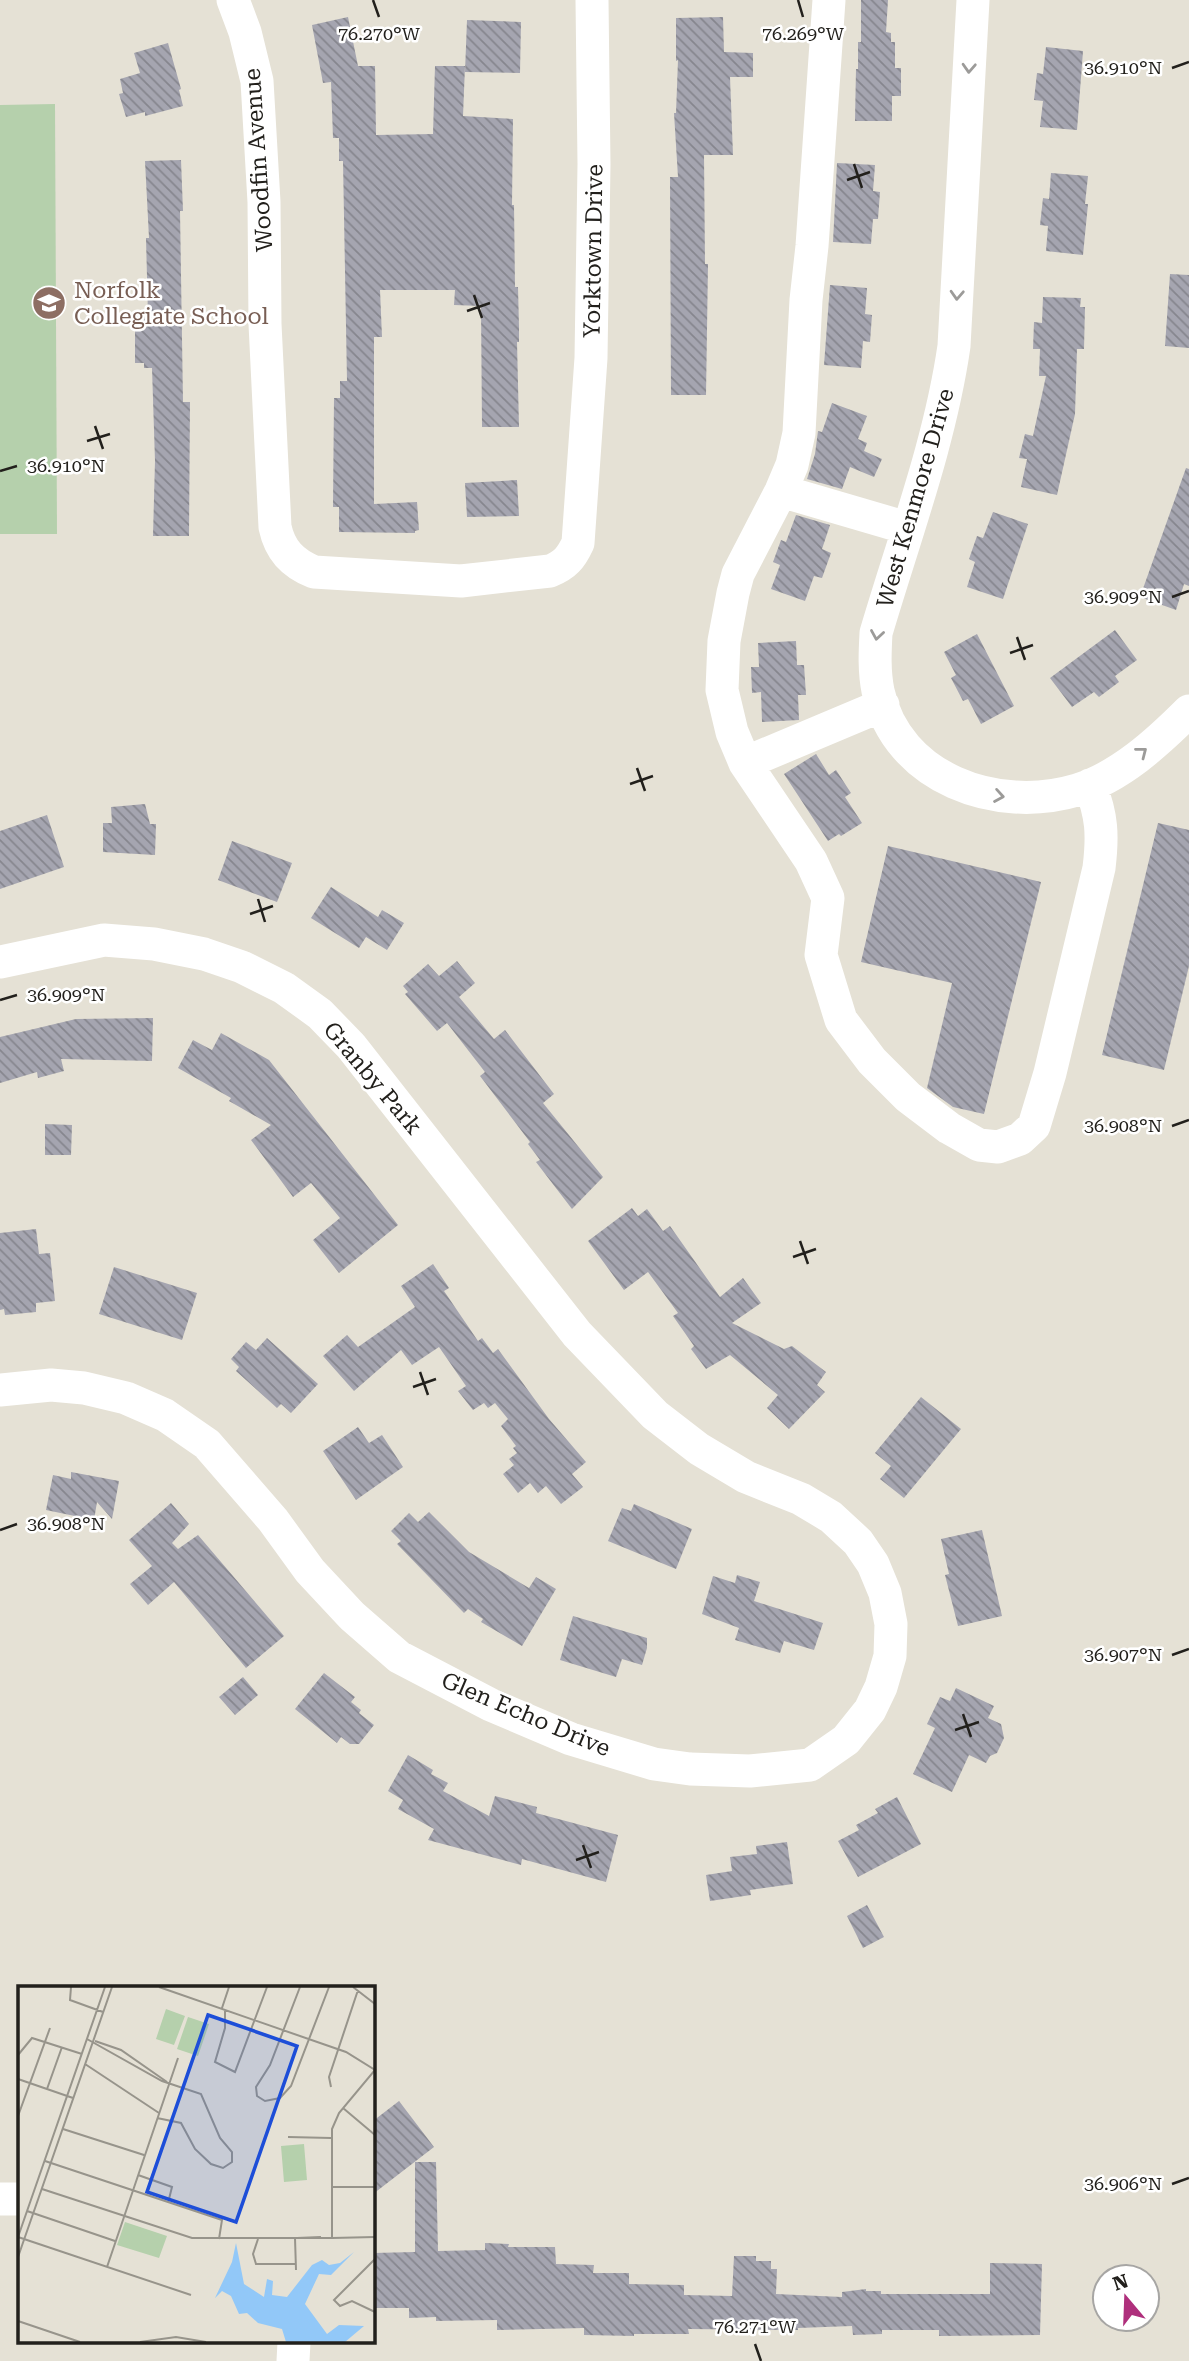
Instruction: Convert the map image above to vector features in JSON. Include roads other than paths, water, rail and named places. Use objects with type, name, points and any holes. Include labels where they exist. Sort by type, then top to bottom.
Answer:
[{"type":"street","name":"Woodfin Avenue","points":[[233,0],[245,32],[257,81],[264,202],[265,324],[275,527],[277,538],[289,557],[314,572],[461,581],[550,571],[571,558],[578,543],[581,502]]},
{"type":"street","name":"Yorktown Drive","points":[[581,502],[591,358],[594,164],[592,0]]},
{"type":"street","points":[[829,0],[806,300],[799,433],[792,465],[781,491],[738,574],[724,641],[722,690],[732,732],[745,763],[811,861],[828,898],[821,955],[841,1020],[872,1061],[908,1097],[949,1128],[979,1145],[998,1147],[1020,1139],[1034,1126],[1050,1073],[1099,868],[1103,838],[1099,809],[1090,785]]},
{"type":"street","name":"West Kenmore Drive","points":[[973,0],[954,346],[944,406],[932,453],[876,633],[874,663],[878,693],[889,721],[902,742],[919,760],[938,775],[974,792],[1008,798],[1043,797],[1090,785],[1120,769],[1170,730],[1189,711]]},
{"type":"street","points":[[781,491],[907,528]]},
{"type":"street","points":[[745,763],[883,705]]},
{"type":"street","name":"Granby Park","points":[[0,962],[104,940],[154,944],[204,954],[242,967],[284,988],[320,1014],[351,1046],[453,1177]]},
{"type":"street","name":"Glen Echo Drive","points":[[0,1390],[51,1385],[85,1388],[126,1398],[165,1415],[207,1444],[273,1520],[310,1570],[352,1616],[399,1657],[491,1705],[571,1739],[654,1764],[690,1769],[750,1771],[810,1765],[827,1755],[846,1740],[870,1710],[881,1687],[890,1656],[891,1624],[885,1593],[873,1564],[858,1542],[831,1517],[801,1499],[746,1477],[699,1449],[655,1415],[577,1334],[453,1177]]},
{"type":"street","points":[[0,2199],[18,2199]]},
{"type":"place","name":"Norfolk Collegiate School","points":[[49,303]]}]
